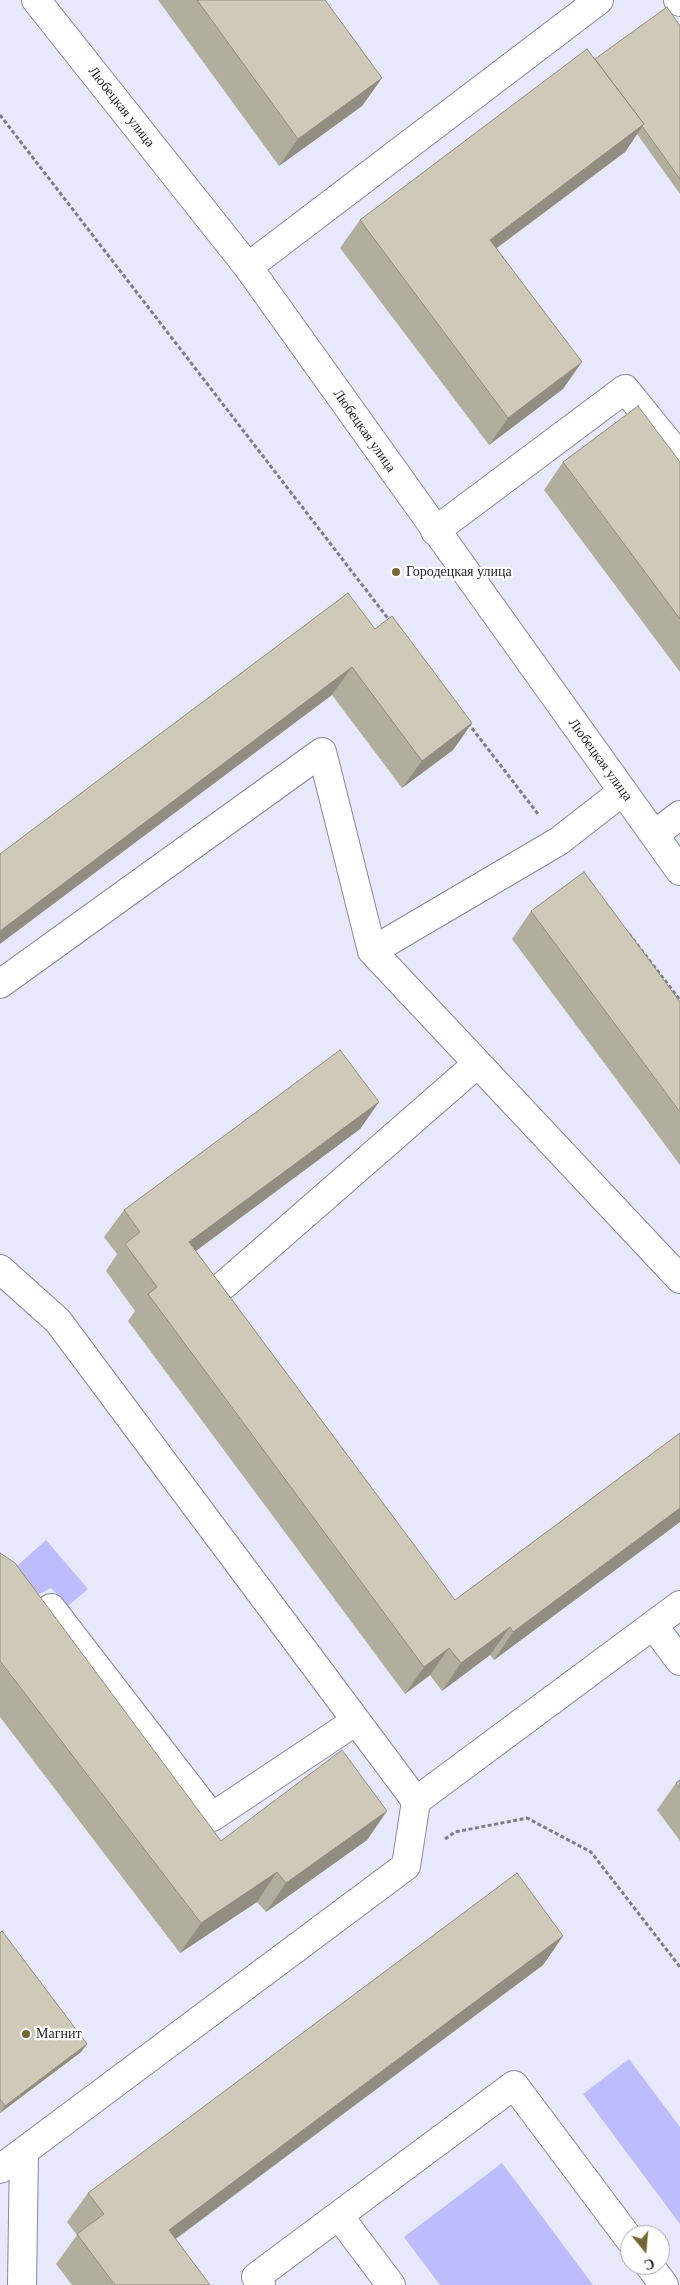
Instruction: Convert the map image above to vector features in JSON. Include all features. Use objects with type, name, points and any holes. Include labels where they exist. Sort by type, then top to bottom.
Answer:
[{"type":"street","name":"Любецкая улица","points":[[36,0],[248,267],[680,871]]},
{"type":"street","points":[[248,267],[599,0]]},
{"type":"street","points":[[435,531],[625,389],[680,457]]},
{"type":"street","points":[[0,984],[322,752],[372,951],[680,1279]]},
{"type":"street","points":[[372,951],[559,841],[623,791]]},
{"type":"street","points":[[654,835],[680,815]]},
{"type":"street","points":[[224,1286],[477,1064]]},
{"type":"street","points":[[0,1269],[58,1321],[416,1802]]},
{"type":"street","points":[[0,2169],[406,1866],[416,1802],[680,1604]]},
{"type":"street","points":[[51,1608],[212,1817],[356,1721]]},
{"type":"street","points":[[653,1625],[680,1662]]},
{"type":"street","points":[[262,2285],[256,2277],[514,2085],[620,2227]]},
{"type":"street","points":[[22,2285],[24,2151]]},
{"type":"street","points":[[339,2216],[391,2285]]},
{"type":"path","points":[[0,114],[395,628]]},
{"type":"path","points":[[462,715],[559,841]]},
{"type":"path","points":[[626,929],[680,1000]]},
{"type":"path","points":[[406,1866],[455,1832],[527,1818],[591,1852],[680,1967]]},
{"type":"shaded area","points":[[46,1540],[88,1589],[68,1606],[51,1588],[32,1598],[7,1575]]},
{"type":"shaded area","points":[[629,2059],[680,2127],[680,2224],[583,2094]]},
{"type":"shaded area","points":[[502,2163],[593,2285],[440,2285],[404,2237]]},
{"type":"building","points":[[197,0],[325,0],[382,78],[298,139]]},
{"type":"building","points":[[667,7],[680,26],[680,179],[642,126],[644,124],[595,59]]},
{"type":"building","points":[[587,49],[644,124],[490,240],[582,362],[508,418],[360,220]]},
{"type":"building","points":[[638,406],[680,462],[680,619],[563,462]]},
{"type":"building","points":[[348,593],[375,629],[392,616],[472,723],[422,761],[352,667],[0,931],[0,854]]},
{"type":"building","points":[[584,872],[680,1002],[680,1112],[531,911]]},
{"type":"building","points":[[340,1050],[379,1102],[189,1242],[455,1600],[680,1433],[680,1508],[513,1632],[510,1627],[461,1663],[449,1648],[424,1667],[148,1294],[157,1287],[125,1244],[140,1232],[124,1210]]},
{"type":"building","points":[[0,1553],[15,1563],[221,1841],[342,1750],[387,1811],[286,1883],[277,1872],[201,1923],[0,1661]]},
{"type":"building","points":[[680,1780],[680,1788],[676,1783]]},
{"type":"building","points":[[517,1873],[563,1936],[169,2230],[210,2285],[115,2285],[77,2234],[104,2214],[88,2193]]},
{"type":"building","points":[[2,1931],[87,2044],[5,2106],[0,2099],[0,1933]]},
{"type":"place","name":"Городецкая улица","points":[[396,572]]},
{"type":"place","name":"Магнит","points":[[26,2034]]}]
